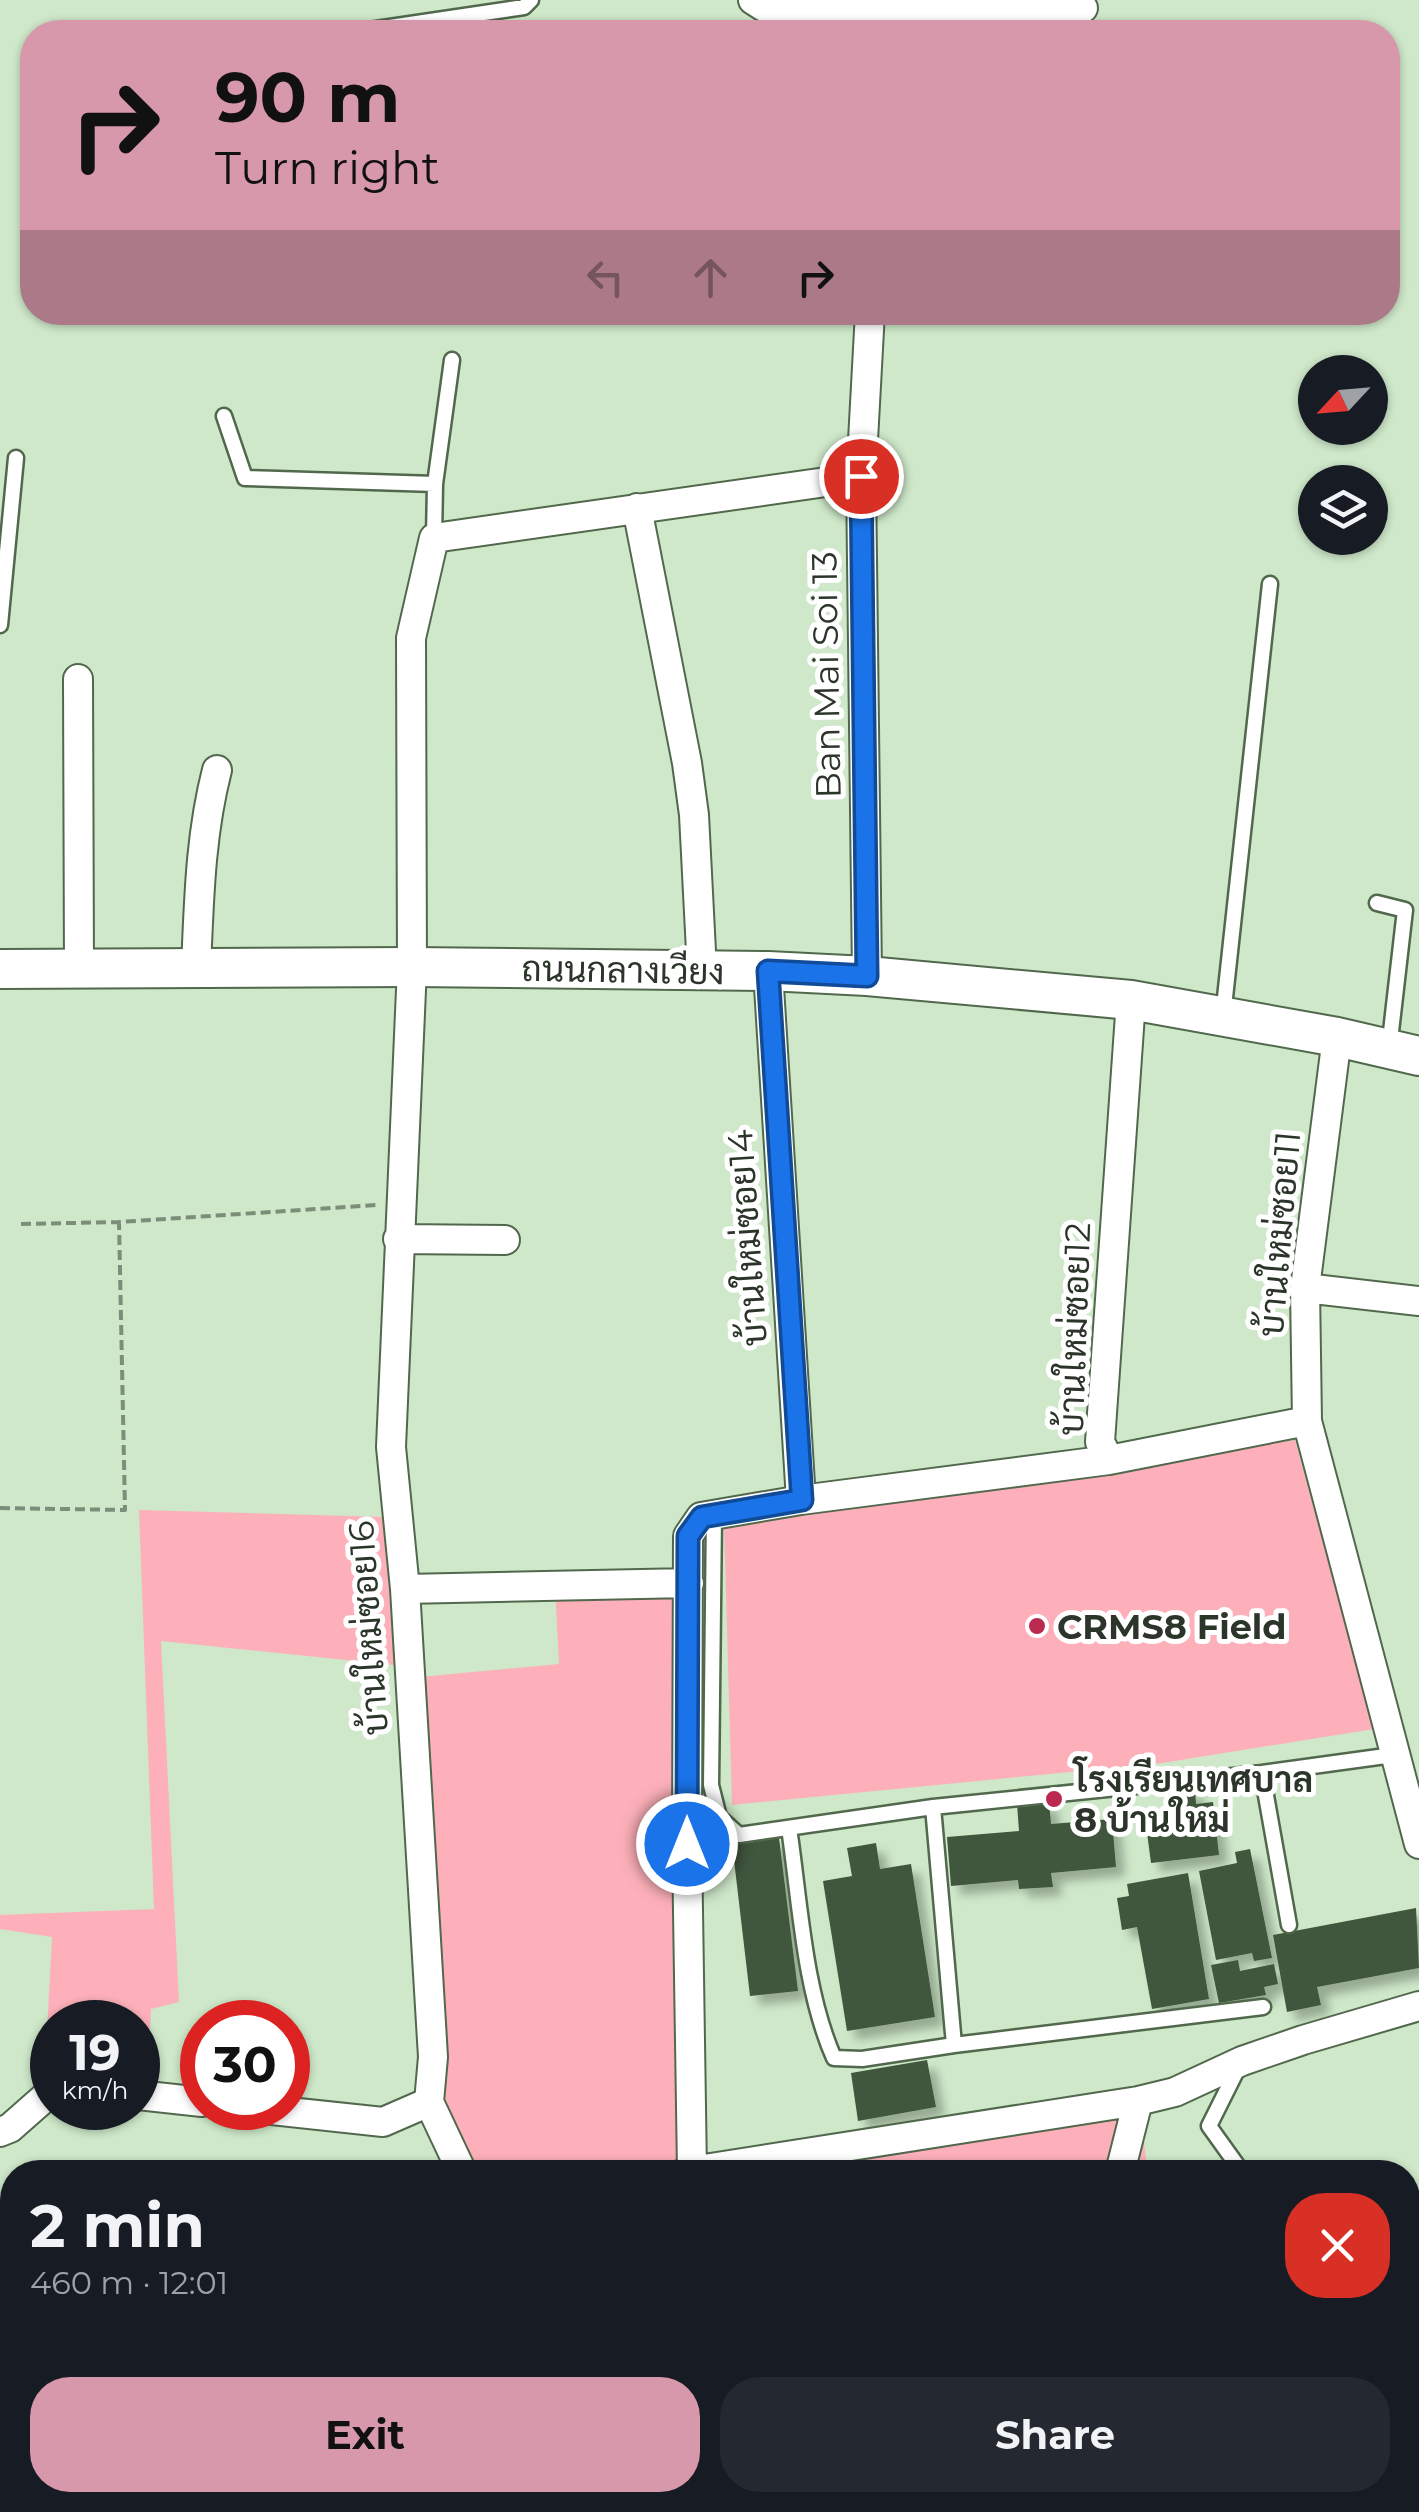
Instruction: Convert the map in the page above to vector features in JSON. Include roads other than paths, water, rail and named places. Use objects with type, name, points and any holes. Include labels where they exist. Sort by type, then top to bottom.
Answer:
[{"type":"main road","name":"ถนนกลางเวียง","points":[[0,969],[412,967],[768,971],[867,976],[1131,1000],[1404,1053]]},
{"type":"street","points":[[753,0],[764,7],[862,20]]},
{"type":"street","points":[[896,20],[1082,13]]},
{"type":"street","name":"Ban Mai Soi 13","points":[[867,976],[861,476],[869,325]]},
{"type":"street","points":[[434,538],[861,476]]},
{"type":"street","points":[[636,508],[687,763],[694,815],[702,970]]},
{"type":"street","name":"บ้านใหม่ซอย16","points":[[429,2102],[433,2057],[405,1589],[390,1447],[412,967],[410,638],[434,538]]},
{"type":"street","points":[[78,680],[79,968]]},
{"type":"street","points":[[196,968],[201,856],[217,770]]},
{"type":"street","name":"บ้านใหม่ซอย14","points":[[768,971],[802,1500]]},
{"type":"street","name":"บ้านใหม่ซอย12","points":[[1131,1000],[1100,1442],[1109,1460],[1307,1420]]},
{"type":"street","name":"บ้านใหม่ซอย11","points":[[1337,1037],[1305,1288],[1307,1420],[1419,1844]]},
{"type":"street","points":[[398,1238],[504,1240]]},
{"type":"street","points":[[1305,1288],[1419,1301]]},
{"type":"street","points":[[689,2160],[688,1536],[702,1517],[714,1514],[1109,1460]]},
{"type":"street","points":[[405,1589],[689,1583]]},
{"type":"street","points":[[765,2160],[1138,2101],[1175,2092],[1242,2061],[1419,2006]]},
{"type":"street","points":[[1123,2160],[1138,2101]]},
{"type":"street","points":[[310,2114],[382,2122],[429,2102],[456,2160]]},
{"type":"street","points":[[0,2132],[30,2110]]},
{"type":"lane","points":[[437,20],[524,7],[531,0]]},
{"type":"lane","points":[[434,538],[435,484],[452,360]]},
{"type":"lane","points":[[224,416],[246,478],[435,484]]},
{"type":"lane","points":[[0,625],[16,458]]},
{"type":"lane","points":[[1222,1016],[1270,584]]},
{"type":"lane","points":[[1376,903],[1406,910],[1404,1053]]},
{"type":"lane","points":[[714,1514],[712,1785],[719,1817],[739,1834],[933,1807],[1262,1773],[1393,1755]]},
{"type":"lane","points":[[1262,1773],[1288,1926]]},
{"type":"lane","points":[[933,1807],[954,2046]]},
{"type":"lane","points":[[789,1828],[816,2004],[834,2058],[862,2060],[1263,2007]]},
{"type":"lane","points":[[1233,2160],[1209,2126],[1242,2061]]},
{"type":"place","name":"CRMS8 Field","points":[[1037,1626]]},
{"type":"place","name":"โรงเรียนเทศบาล 8 บ้านใหม่","points":[[1054,1799]]}]
